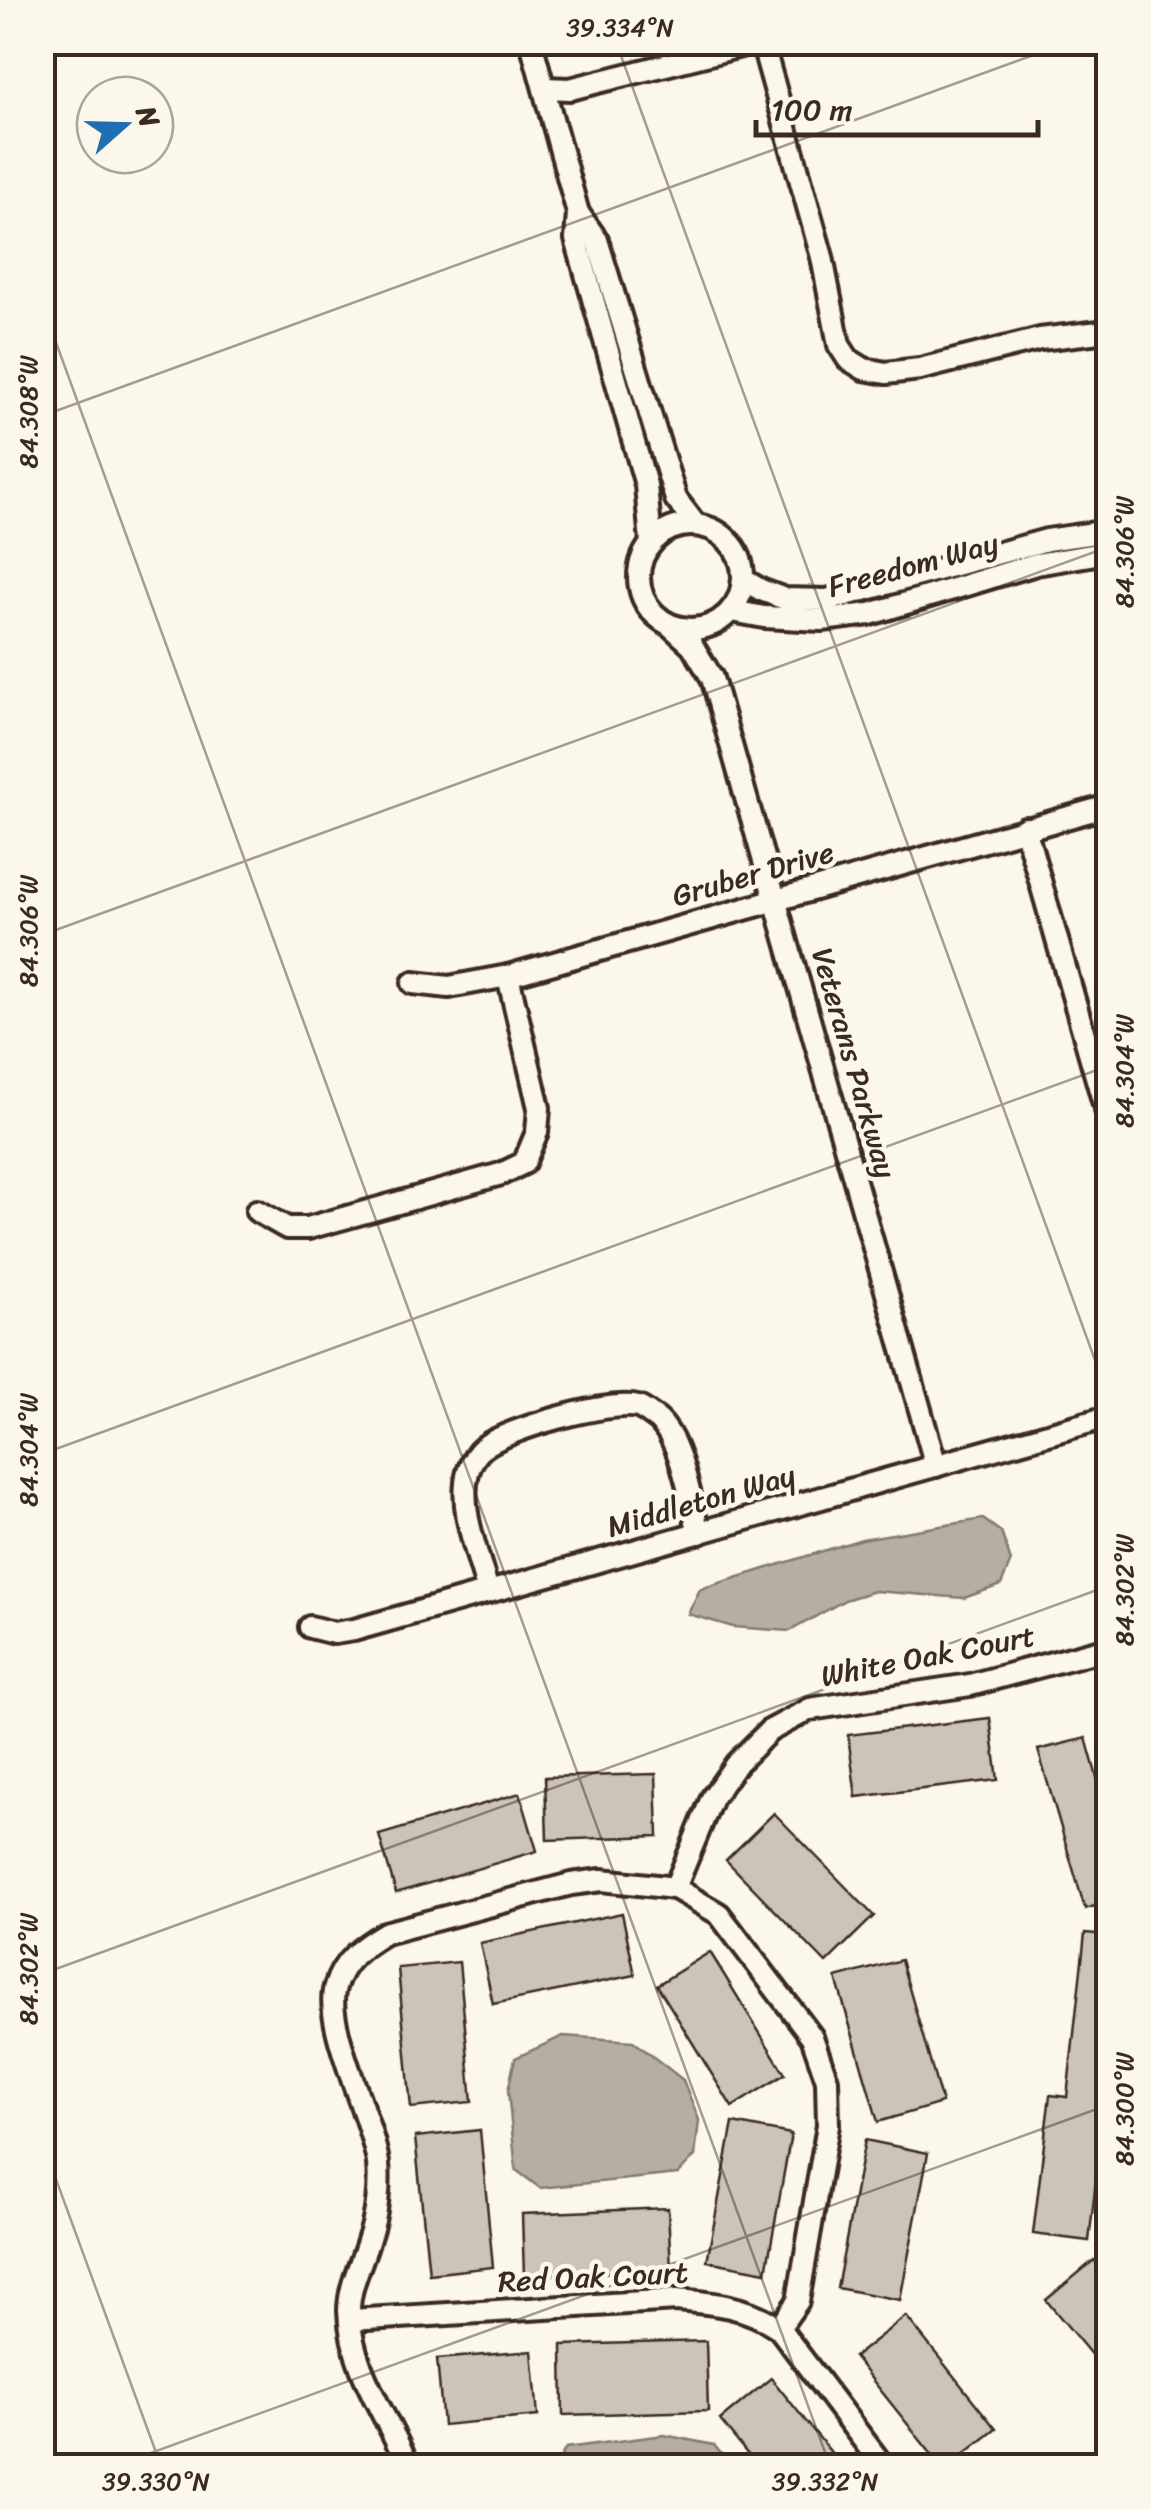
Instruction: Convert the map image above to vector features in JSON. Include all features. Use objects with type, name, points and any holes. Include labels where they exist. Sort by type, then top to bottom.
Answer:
[{"type":"street","points":[[532,42],[578,213],[576,239],[646,485],[651,543]]},
{"type":"street","points":[[544,88],[570,90],[760,42],[822,257],[840,344],[848,359],[864,369],[886,373],[920,369],[1040,339],[1108,331]]},
{"type":"street","points":[[578,213],[597,240],[676,499],[695,524]]},
{"type":"street","points":[[695,524],[725,536],[742,563],[744,580],[742,593],[730,613],[701,629],[671,626],[646,604],[640,590],[642,557],[651,543],[663,532],[695,524]]},
{"type":"street","name":"Freedom Way","points":[[744,580],[785,598],[827,600],[1047,540],[1108,532]]},
{"type":"street","name":"Freedom Way","points":[[730,613],[822,620],[870,614],[1036,564],[1108,552]]},
{"type":"street","name":"Veterans Parkway","points":[[712,678],[714,644],[730,613]]},
{"type":"street","name":"Veterans Parkway","points":[[671,626],[692,645],[712,678],[936,1466]]},
{"type":"street","name":"Gruber Drive","points":[[413,983],[449,986],[508,976],[1108,806]]},
{"type":"street","points":[[1025,828],[1108,1118]]},
{"type":"street","points":[[258,1210],[287,1228],[308,1228],[502,1174],[524,1163],[538,1132],[539,1108],[508,976]]},
{"type":"street","points":[[488,1592],[468,1513],[465,1485],[469,1467],[480,1449],[501,1436],[594,1409],[616,1405],[640,1407],[661,1422],[676,1446],[699,1533]]},
{"type":"street","name":"Middleton Way","points":[[310,1627],[334,1633],[354,1630],[1108,1417]]},
{"type":"street","name":"White Oak Court","points":[[676,1888],[712,1798],[736,1764],[770,1731],[810,1709],[970,1684],[1107,1654]]},
{"type":"street","points":[[408,2466],[371,2397],[356,2355],[350,2320],[353,2280],[370,2236],[377,2197],[378,2164],[335,2020],[333,1990],[361,1946],[386,1934],[571,1884],[602,1880],[676,1888],[719,1914],[812,2037],[828,2080],[828,2124],[798,2301],[779,2328]]},
{"type":"street","name":"Red Oak Court","points":[[350,2320],[676,2300],[723,2304],[758,2314],[779,2328],[883,2466]]},
{"type":"shaded area","points":[[983,1519],[1001,1532],[1011,1561],[1001,1585],[964,1598],[874,1591],[845,1600],[790,1631],[733,1627],[688,1614],[700,1589],[862,1539]]},
{"type":"shaded area","points":[[563,2036],[633,2041],[683,2080],[699,2120],[695,2156],[678,2174],[540,2188],[516,2170],[508,2091],[515,2058]]},
{"type":"shaded area","points":[[664,2435],[714,2445],[731,2466],[555,2466],[566,2448]]},
{"type":"building","points":[[990,1718],[998,1780],[856,1797],[848,1735]]},
{"type":"building","points":[[1086,1738],[1105,1806],[1099,1807],[1108,1839],[1108,1902],[1085,1909],[1038,1750]]},
{"type":"building","points":[[656,1774],[658,1836],[547,1840],[545,1777]]},
{"type":"building","points":[[520,1793],[537,1851],[396,1893],[379,1835]]},
{"type":"building","points":[[774,1813],[874,1916],[826,1963],[726,1860]]},
{"type":"building","points":[[622,1913],[635,1975],[493,2004],[480,1943]]},
{"type":"building","points":[[1085,1933],[1108,1935],[1108,2076],[1089,2241],[1033,2234],[1050,2095],[1067,2097]]},
{"type":"building","points":[[710,1952],[785,2074],[732,2107],[657,1985]]},
{"type":"building","points":[[901,1960],[942,2103],[878,2122],[836,1978]]},
{"type":"building","points":[[459,1962],[472,2102],[411,2108],[398,1968]]},
{"type":"building","points":[[733,2123],[791,2134],[766,2272],[707,2261]]},
{"type":"building","points":[[480,2130],[493,2267],[429,2274],[415,2137]]},
{"type":"building","points":[[865,2140],[928,2153],[900,2300],[837,2288]]},
{"type":"building","points":[[668,2208],[671,2270],[524,2276],[522,2214]]},
{"type":"building","points":[[1094,2260],[1108,2278],[1108,2375],[1046,2300]]},
{"type":"building","points":[[906,2316],[996,2429],[949,2466],[941,2466],[854,2357]]},
{"type":"building","points":[[706,2341],[708,2411],[563,2415],[562,2345]]},
{"type":"building","points":[[532,2351],[538,2416],[443,2425],[437,2359]]},
{"type":"building","points":[[771,2378],[842,2466],[757,2466],[720,2420]]}]
